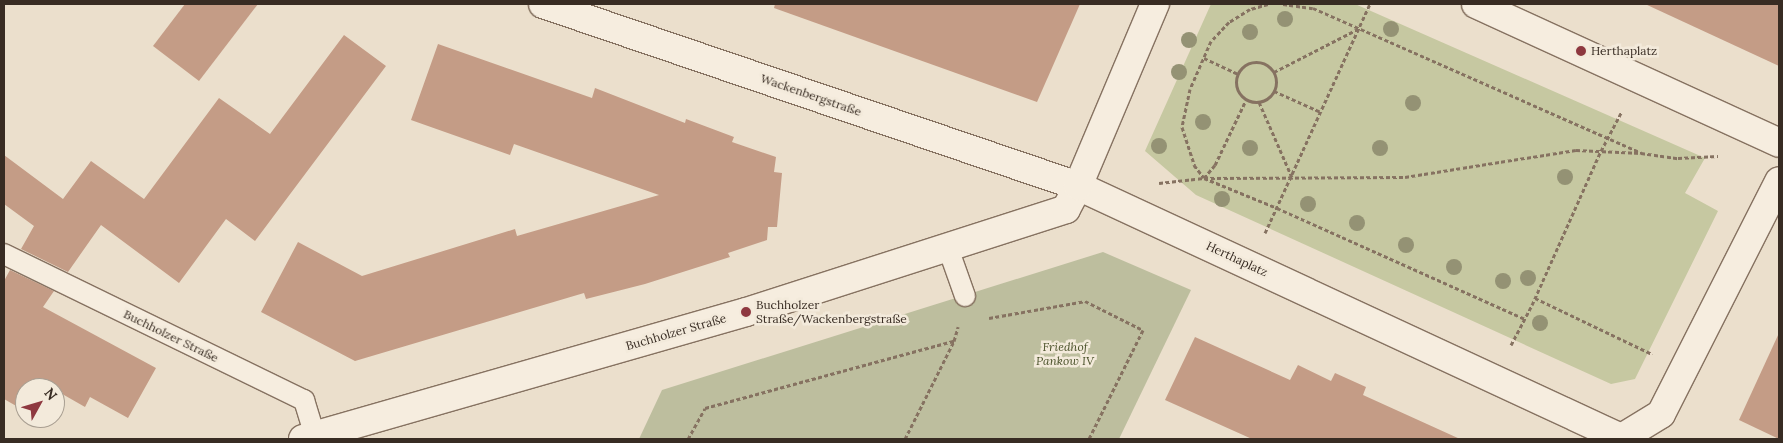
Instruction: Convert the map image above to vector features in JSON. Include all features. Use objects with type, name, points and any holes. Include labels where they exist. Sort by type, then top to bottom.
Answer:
[{"type":"street","name":"Wackenbergstraße","points":[[543,4],[1078,186]]},
{"type":"street","points":[[1078,186],[1155,4]]},
{"type":"street","points":[[1476,4],[1779,143]]},
{"type":"street","name":"Herthaplatz","points":[[1078,186],[1622,439],[1661,414],[1779,181]]},
{"type":"street","name":"Buchholzer Straße","points":[[309,438],[746,312],[1066,210],[1078,186]]},
{"type":"lane","points":[[948,248],[965,296]]},
{"type":"lane","name":"Buchholzer Straße","points":[[4,254],[304,400],[309,438]]},
{"type":"path","points":[[1268,4],[1256,5],[1229,22],[1212,41],[1204,58],[1190,89],[1182,127],[1194,166],[1204,178],[1277,208],[1525,318]]},
{"type":"path","points":[[1283,4],[1313,8],[1641,153]]},
{"type":"path","points":[[1265,233],[1292,178],[1370,4]]},
{"type":"path","points":[[1274,72],[1358,29]]},
{"type":"path","points":[[1204,58],[1238,74]]},
{"type":"path","points":[[1257,62],[1264,63],[1274,72],[1276,85],[1274,91],[1265,101],[1246,100],[1238,90],[1238,74],[1244,66],[1257,62]]},
{"type":"path","points":[[1274,91],[1321,112]]},
{"type":"path","points":[[1204,178],[1215,164],[1246,100]]},
{"type":"path","points":[[1259,102],[1292,178]]},
{"type":"path","points":[[1511,345],[1535,298],[1601,151],[1623,110]]},
{"type":"path","points":[[1156,184],[1204,178],[1405,176],[1576,150],[1641,153],[1678,158],[1726,156]]},
{"type":"path","points":[[1535,298],[1657,357]]},
{"type":"path","points":[[988,318],[1085,301],[1143,330],[1089,439]]},
{"type":"path","points":[[688,439],[705,408],[954,341],[905,439]]},
{"type":"green space","points":[[1211,4],[1355,4],[1705,158],[1685,193],[1718,211],[1635,379],[1611,384],[1196,195],[1145,151]]},
{"type":"green space","name":"Friedhof Pankow IV","points":[[1103,252],[1191,290],[1119,439],[639,439],[662,390]]},
{"type":"building","points":[[185,4],[258,4],[199,81],[153,46]]},
{"type":"building","points":[[775,4],[1080,4],[1037,102],[774,8]]},
{"type":"building","points":[[1645,4],[1779,4],[1779,66]]},
{"type":"building","points":[[344,35],[386,66],[255,241],[226,219],[179,283],[101,225],[68,272],[21,249],[34,226],[4,204],[4,155],[63,199],[91,161],[144,199],[219,98],[270,134]]},
{"type":"building","points":[[438,44],[592,98],[595,88],[685,123],[686,119],[734,137],[732,142],[776,157],[774,172],[782,173],[777,227],[768,227],[767,240],[728,253],[730,257],[645,284],[586,299],[584,293],[355,361],[261,312],[298,242],[362,276],[515,229],[517,236],[659,195],[514,144],[510,155],[411,120]]},
{"type":"building","points":[[10,270],[54,291],[43,307],[156,368],[128,418],[90,397],[85,407],[65,396],[65,378],[15,378],[15,405],[4,399],[4,281]]},
{"type":"building","points":[[1779,333],[1779,439],[1739,420]]},
{"type":"building","points":[[1195,337],[1290,380],[1298,365],[1331,381],[1335,373],[1366,387],[1363,395],[1460,439],[1252,439],[1165,400]]},
{"type":"place","name":"Herthaplatz","points":[[1581,51]]},
{"type":"place","name":"Buchholzer Straße/Wackenbergstraße","points":[[746,312]]}]
